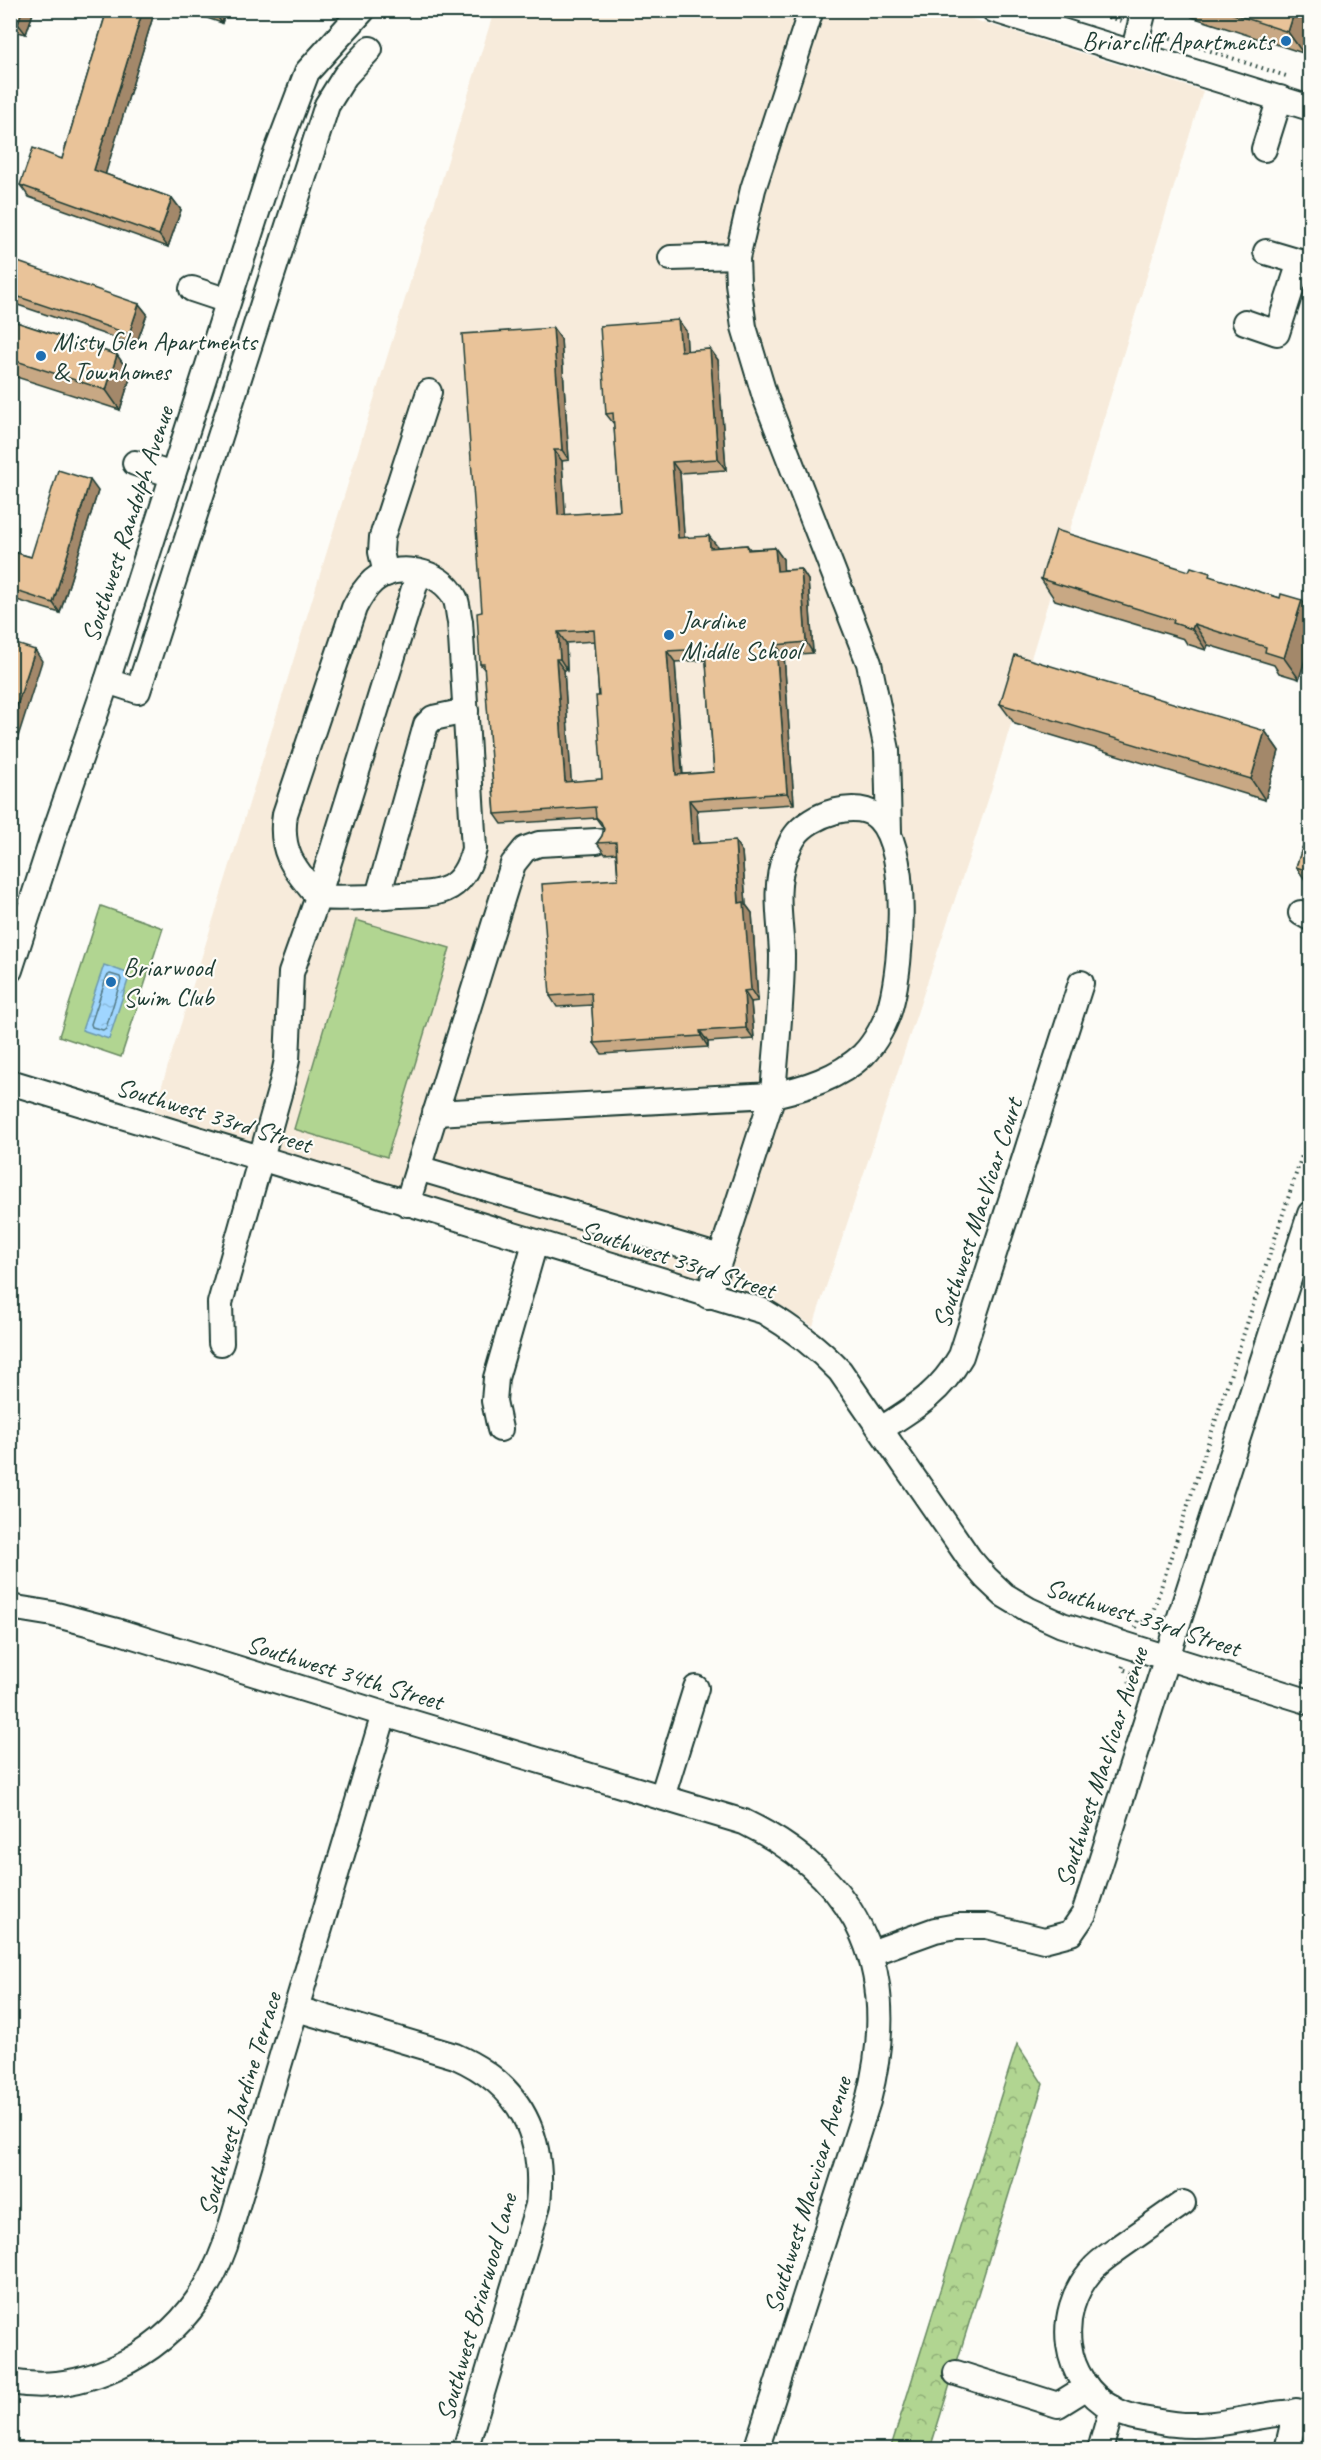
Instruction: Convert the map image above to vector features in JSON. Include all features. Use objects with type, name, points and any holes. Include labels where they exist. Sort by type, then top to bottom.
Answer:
[{"type":"street","name":"Southwest Randolph Avenue","points":[[10,970],[107,681],[268,178],[307,72],[363,10]]},
{"type":"street","points":[[435,1113],[773,1095],[803,1088],[843,1071],[864,1054],[883,1023],[893,996],[901,899],[889,832],[886,750],[869,663],[765,397],[744,327],[738,283],[737,256],[753,189],[811,10]]},
{"type":"street","points":[[994,10],[1133,53],[1284,88],[1311,108]]},
{"type":"street","points":[[1133,53],[1147,21]]},
{"type":"street","points":[[107,681],[138,691],[327,105],[345,76],[370,49]]},
{"type":"street","points":[[1264,149],[1284,88]]},
{"type":"street","points":[[268,178],[300,189]]},
{"type":"street","points":[[1245,322],[1277,333],[1305,263],[1266,252]]},
{"type":"street","points":[[671,258],[737,256]]},
{"type":"street","points":[[192,289],[228,301]]},
{"type":"street","points":[[205,374],[237,384]]},
{"type":"street","points":[[386,574],[381,552],[382,537],[429,392]]},
{"type":"street","points":[[135,462],[173,475]]},
{"type":"street","points":[[407,570],[420,572],[443,581],[455,599],[460,621],[474,849],[470,864],[461,878],[447,889],[345,899],[318,897],[291,865],[284,844],[285,814],[354,608],[362,592],[386,574],[407,570]]},
{"type":"street","points":[[221,1343],[220,1303],[288,1060],[291,973],[318,897],[420,572]]},
{"type":"street","points":[[378,896],[426,725],[434,718],[465,711]]},
{"type":"street","points":[[708,1296],[773,1095],[782,956],[778,889],[784,858],[795,835],[823,815],[845,809],[865,809],[878,818],[889,832]]},
{"type":"street","points":[[407,1204],[513,864],[525,849],[539,844],[597,841]]},
{"type":"street","name":"Southwest MacVicar Court","points":[[881,1429],[934,1394],[950,1376],[961,1356],[1081,982]]},
{"type":"street","name":"Southwest 33rd Street","points":[[10,1082],[763,1311],[810,1342],[840,1371],[969,1558],[1004,1595],[1029,1611],[1062,1625],[1311,1702]]},
{"type":"street","points":[[418,1167],[720,1257]]},
{"type":"street","name":"Southwest MacVicar Avenue","points":[[871,1953],[935,1930],[957,1926],[987,1926],[1044,1940],[1071,1933],[1084,1914],[1311,1214]]},
{"type":"street","points":[[500,1429],[494,1401],[496,1378],[535,1243]]},
{"type":"street","name":"Southwest 34th Street","points":[[10,1607],[53,1614],[117,1631],[744,1822],[795,1850],[819,1872],[840,1896],[858,1923],[871,1953]]},
{"type":"street","points":[[662,1797],[696,1688]]},
{"type":"street","name":"Southwest Jardine Terrace","points":[[10,2382],[42,2384],[75,2380],[128,2362],[155,2345],[179,2324],[199,2299],[215,2272],[225,2246],[297,2009],[384,1714]]},
{"type":"street","name":"Southwest Macvicar Avenue","points":[[756,2450],[875,2074],[880,2022],[878,1987],[871,1953]]},
{"type":"street","name":"Southwest Briarwood Lane","points":[[297,2009],[455,2056],[470,2063],[499,2083],[515,2101],[535,2141],[540,2177],[538,2205],[465,2450]]},
{"type":"street","points":[[1183,2203],[1100,2262],[1081,2283],[1068,2317],[1068,2343],[1075,2368],[1087,2387],[1112,2408],[1132,2417],[1209,2426],[1303,2412]]},
{"type":"street","points":[[956,2373],[1058,2406],[1087,2387]]},
{"type":"street","points":[[1100,2450],[1112,2408]]},
{"type":"street","points":[[1287,2450],[1303,2412]]},
{"type":"path","points":[[1147,21],[1284,88]]},
{"type":"path","points":[[1152,1614],[1311,1131]]},
{"type":"shaded area","name":"Jardine Middle School","points":[[494,11],[946,11],[1203,91],[988,800],[813,1326],[778,1304],[154,1111]]},
{"type":"green space","name":"Briarwood Swim Club","points":[[101,906],[163,928],[121,1057],[59,1036]]},
{"type":"green space","points":[[356,920],[450,948],[387,1157],[294,1129]]},
{"type":"green space","points":[[1017,2044],[1043,2084],[930,2449],[890,2450]]},
{"type":"water","points":[[104,965],[130,974],[109,1039],[82,1030]]},
{"type":"building","points":[[10,10],[22,10],[18,24],[10,21]]},
{"type":"building","points":[[107,10],[143,10],[94,170],[172,198],[159,235],[20,185],[33,148],[62,159]]},
{"type":"building","points":[[1221,10],[1295,10],[1288,32]]},
{"type":"building","points":[[15,261],[139,304],[129,334],[10,294],[10,274]]},
{"type":"building","points":[[10,320],[117,355],[106,390],[10,359]]},
{"type":"building","points":[[678,320],[681,351],[710,349],[718,459],[672,462],[678,538],[709,536],[710,548],[747,545],[748,550],[775,548],[777,571],[801,569],[806,642],[776,645],[787,793],[689,800],[692,844],[735,841],[739,903],[744,902],[751,990],[744,991],[746,1028],[700,1031],[701,1036],[594,1043],[591,993],[550,996],[542,884],[618,879],[616,842],[597,843],[604,829],[596,817],[595,807],[495,814],[484,664],[480,664],[477,613],[482,612],[462,334],[553,328],[562,450],[554,450],[558,515],[620,511],[613,413],[606,414],[600,326]],"holes":[[[594,630],[602,779],[565,782],[556,659],[560,659],[558,632]],[[705,649],[714,772],[676,775],[667,651]]]},
{"type":"building","points":[[58,470],[90,480],[53,603],[10,589],[10,551],[31,557]]},
{"type":"building","points":[[1056,530],[1189,571],[1191,567],[1210,573],[1209,576],[1280,598],[1281,594],[1302,600],[1284,658],[1265,652],[1266,647],[1194,624],[1192,629],[1173,623],[1174,620],[1041,579]]},
{"type":"building","points":[[10,642],[35,650],[10,727]]},
{"type":"building","points":[[1015,655],[1265,731],[1251,779],[1000,704]]},
{"type":"building","points":[[1311,821],[1311,872],[1296,867]]},
{"type":"place","name":"Briarcliff Apartments","points":[[1286,41]]},
{"type":"place","name":"Misty Glen Apartments & Townhomes","points":[[41,356]]},
{"type":"place","name":"Jardine Middle School","points":[[669,635]]},
{"type":"place","name":"Briarwood Swim Club","points":[[111,982]]}]
